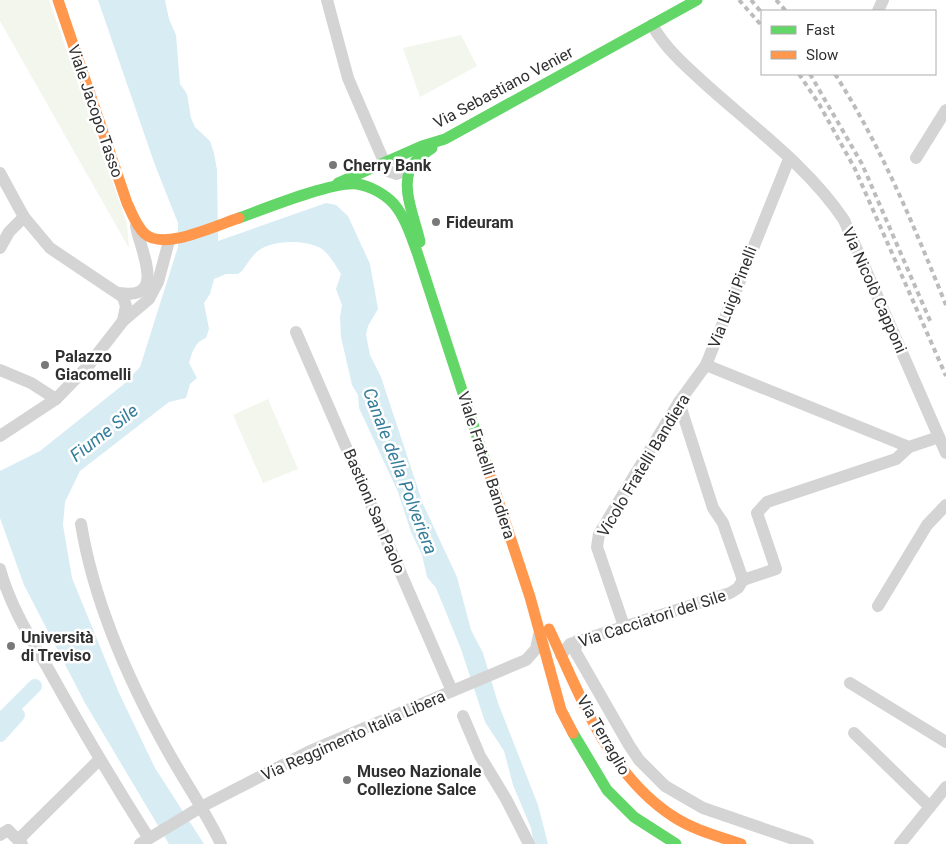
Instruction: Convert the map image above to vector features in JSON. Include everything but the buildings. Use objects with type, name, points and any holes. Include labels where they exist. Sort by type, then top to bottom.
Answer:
[{"type":"main road","name":"Viale Jacopo Tasso","points":[[58,0],[135,221],[149,237],[169,241]]},
{"type":"main road","name":"Via Sebastiano Venier","points":[[319,191],[445,139],[697,0]]},
{"type":"main road","points":[[405,171],[420,157],[445,139]]},
{"type":"main road","name":"Viale Fratelli Bandiera","points":[[169,241],[319,191],[355,184],[372,188],[393,203],[400,212],[409,231],[436,311],[530,597],[561,710],[596,776],[634,817],[676,844]]},
{"type":"main road","points":[[408,188],[436,311]]},
{"type":"main road","name":"Via Terraglio","points":[[530,597],[621,767],[657,806],[693,826],[741,844]]},
{"type":"street","points":[[327,0],[348,78],[390,161],[405,171],[408,188]]},
{"type":"street","points":[[652,25],[662,40],[687,67],[789,159]]},
{"type":"street","points":[[916,158],[946,110]]},
{"type":"street","name":"Via Luigi Pinelli","points":[[789,159],[706,365],[909,447]]},
{"type":"street","name":"Via Nicolò Capponi","points":[[789,159],[831,200],[844,220],[939,436]]},
{"type":"street","points":[[0,172],[24,217],[50,248],[119,293],[126,306],[123,321]]},
{"type":"street","points":[[0,248],[9,232],[24,217]]},
{"type":"street","name":"Viale Jacopo Tasso","points":[[119,293],[138,293],[148,282],[149,270],[140,248],[135,221]]},
{"type":"street","points":[[0,436],[56,399],[88,366],[123,321],[143,305],[154,291],[169,241]]},
{"type":"street","name":"Bastioni San Paolo","points":[[296,332],[455,690]]},
{"type":"street","name":"Vicolo Fratelli Bandiera","points":[[624,626],[596,548],[599,534],[679,402],[706,365]]},
{"type":"street","points":[[0,370],[30,383],[56,399]]},
{"type":"street","name":"Via Cacciatori del Sile","points":[[679,402],[713,508],[723,523],[743,580]]},
{"type":"street","points":[[909,447],[939,436],[946,453]]},
{"type":"street","name":"Via Cacciatori del Sile","points":[[561,654],[566,647],[577,641],[730,593],[738,588],[743,580],[776,570],[757,513],[767,502],[896,459],[909,447]]},
{"type":"street","points":[[878,606],[927,524],[946,505]]},
{"type":"street","points":[[81,524],[98,591],[129,673],[169,754],[221,844]]},
{"type":"street","points":[[0,569],[3,591],[99,760],[148,838]]},
{"type":"street","name":"Via Reggimento Italia Libera","points":[[148,838],[201,807],[310,751],[530,657],[538,642],[540,631]]},
{"type":"street","points":[[577,641],[575,651],[634,752],[665,786],[704,808],[808,844]]},
{"type":"street","name":"Via Terraglio","points":[[574,682],[600,693]]},
{"type":"street","points":[[850,683],[946,742]]},
{"type":"street","points":[[463,716],[480,756],[506,799],[528,844]]},
{"type":"street","points":[[854,733],[930,807]]},
{"type":"street","points":[[4,833],[20,842],[99,760]]},
{"type":"street","points":[[900,844],[946,787]]},
{"type":"shaded area","points":[[0,0],[49,0],[127,224],[129,248],[0,21]]},
{"type":"shaded area","points":[[461,35],[477,66],[420,97],[403,48]]},
{"type":"shaded area","points":[[268,399],[298,469],[263,483],[233,415]]},
{"type":"water","points":[[98,0],[165,0],[169,19],[176,35],[180,84],[187,94],[191,118],[195,127],[210,141],[214,153],[217,170],[218,241],[326,203],[336,205],[348,216],[370,264],[378,309],[368,326],[366,335],[370,355],[381,377],[423,504],[457,577],[471,630],[483,653],[498,703],[538,805],[548,844],[534,844],[531,828],[513,785],[504,751],[485,722],[461,649],[436,588],[427,577],[422,555],[411,532],[398,492],[359,408],[358,395],[352,385],[341,337],[340,317],[342,305],[336,289],[341,274],[328,254],[315,246],[289,242],[264,247],[252,257],[238,274],[226,274],[214,279],[210,294],[204,303],[209,329],[206,338],[194,348],[191,355],[189,363],[197,378],[190,384],[186,398],[169,402],[80,471],[65,502],[63,525],[72,578],[119,693],[155,768],[204,844],[169,844],[85,703],[24,585],[0,518],[0,471],[40,451],[124,384],[140,367],[178,247],[178,223],[155,165]]},
{"type":"waterway","points":[[0,721],[35,686]]},
{"type":"waterway","points":[[0,735],[18,715]]},
{"type":"railway","points":[[739,0],[761,25]]},
{"type":"railway","points":[[751,0],[761,12]]},
{"type":"railway","points":[[776,0],[785,10]]},
{"type":"railway","points":[[800,75],[819,104],[855,169],[946,376]]},
{"type":"railway","points":[[811,75],[862,164],[931,323]]},
{"type":"railway","points":[[836,75],[882,158],[909,216],[946,305]]},
{"type":"traffic: fast","points":[[338,183],[422,146],[445,139],[697,0]]},
{"type":"traffic: fast","points":[[420,242],[408,193],[408,174],[414,163],[432,148]]},
{"type":"traffic: fast","points":[[239,218],[316,191],[346,184],[357,184],[367,187],[390,200],[405,221],[417,252],[485,461]]},
{"type":"traffic: fast","points":[[573,733],[607,790],[634,817],[676,844]]},
{"type":"traffic: slow","points":[[58,0],[127,203],[142,231],[154,238],[164,240],[204,231],[239,218]]},
{"type":"traffic: slow","points":[[485,461],[530,597],[561,710],[573,733]]},
{"type":"traffic: slow","points":[[549,629],[585,707],[614,757],[631,779],[651,800],[682,822],[741,844]]},
{"type":"place","name":"Cherry Bank","points":[[333,165]]},
{"type":"place","name":"Fideuram","points":[[436,222]]},
{"type":"place","name":"Palazzo Giacomelli","points":[[45,365]]},
{"type":"place","name":"Università di Treviso","points":[[11,646]]},
{"type":"place","name":"Museo Nazionale Collezione Salce","points":[[347,780]]},
{"type":"water label","name":"Fiume Sile","points":[[104,433]]},
{"type":"water label","name":"Canale della Polveriera","points":[[400,471]]}]
